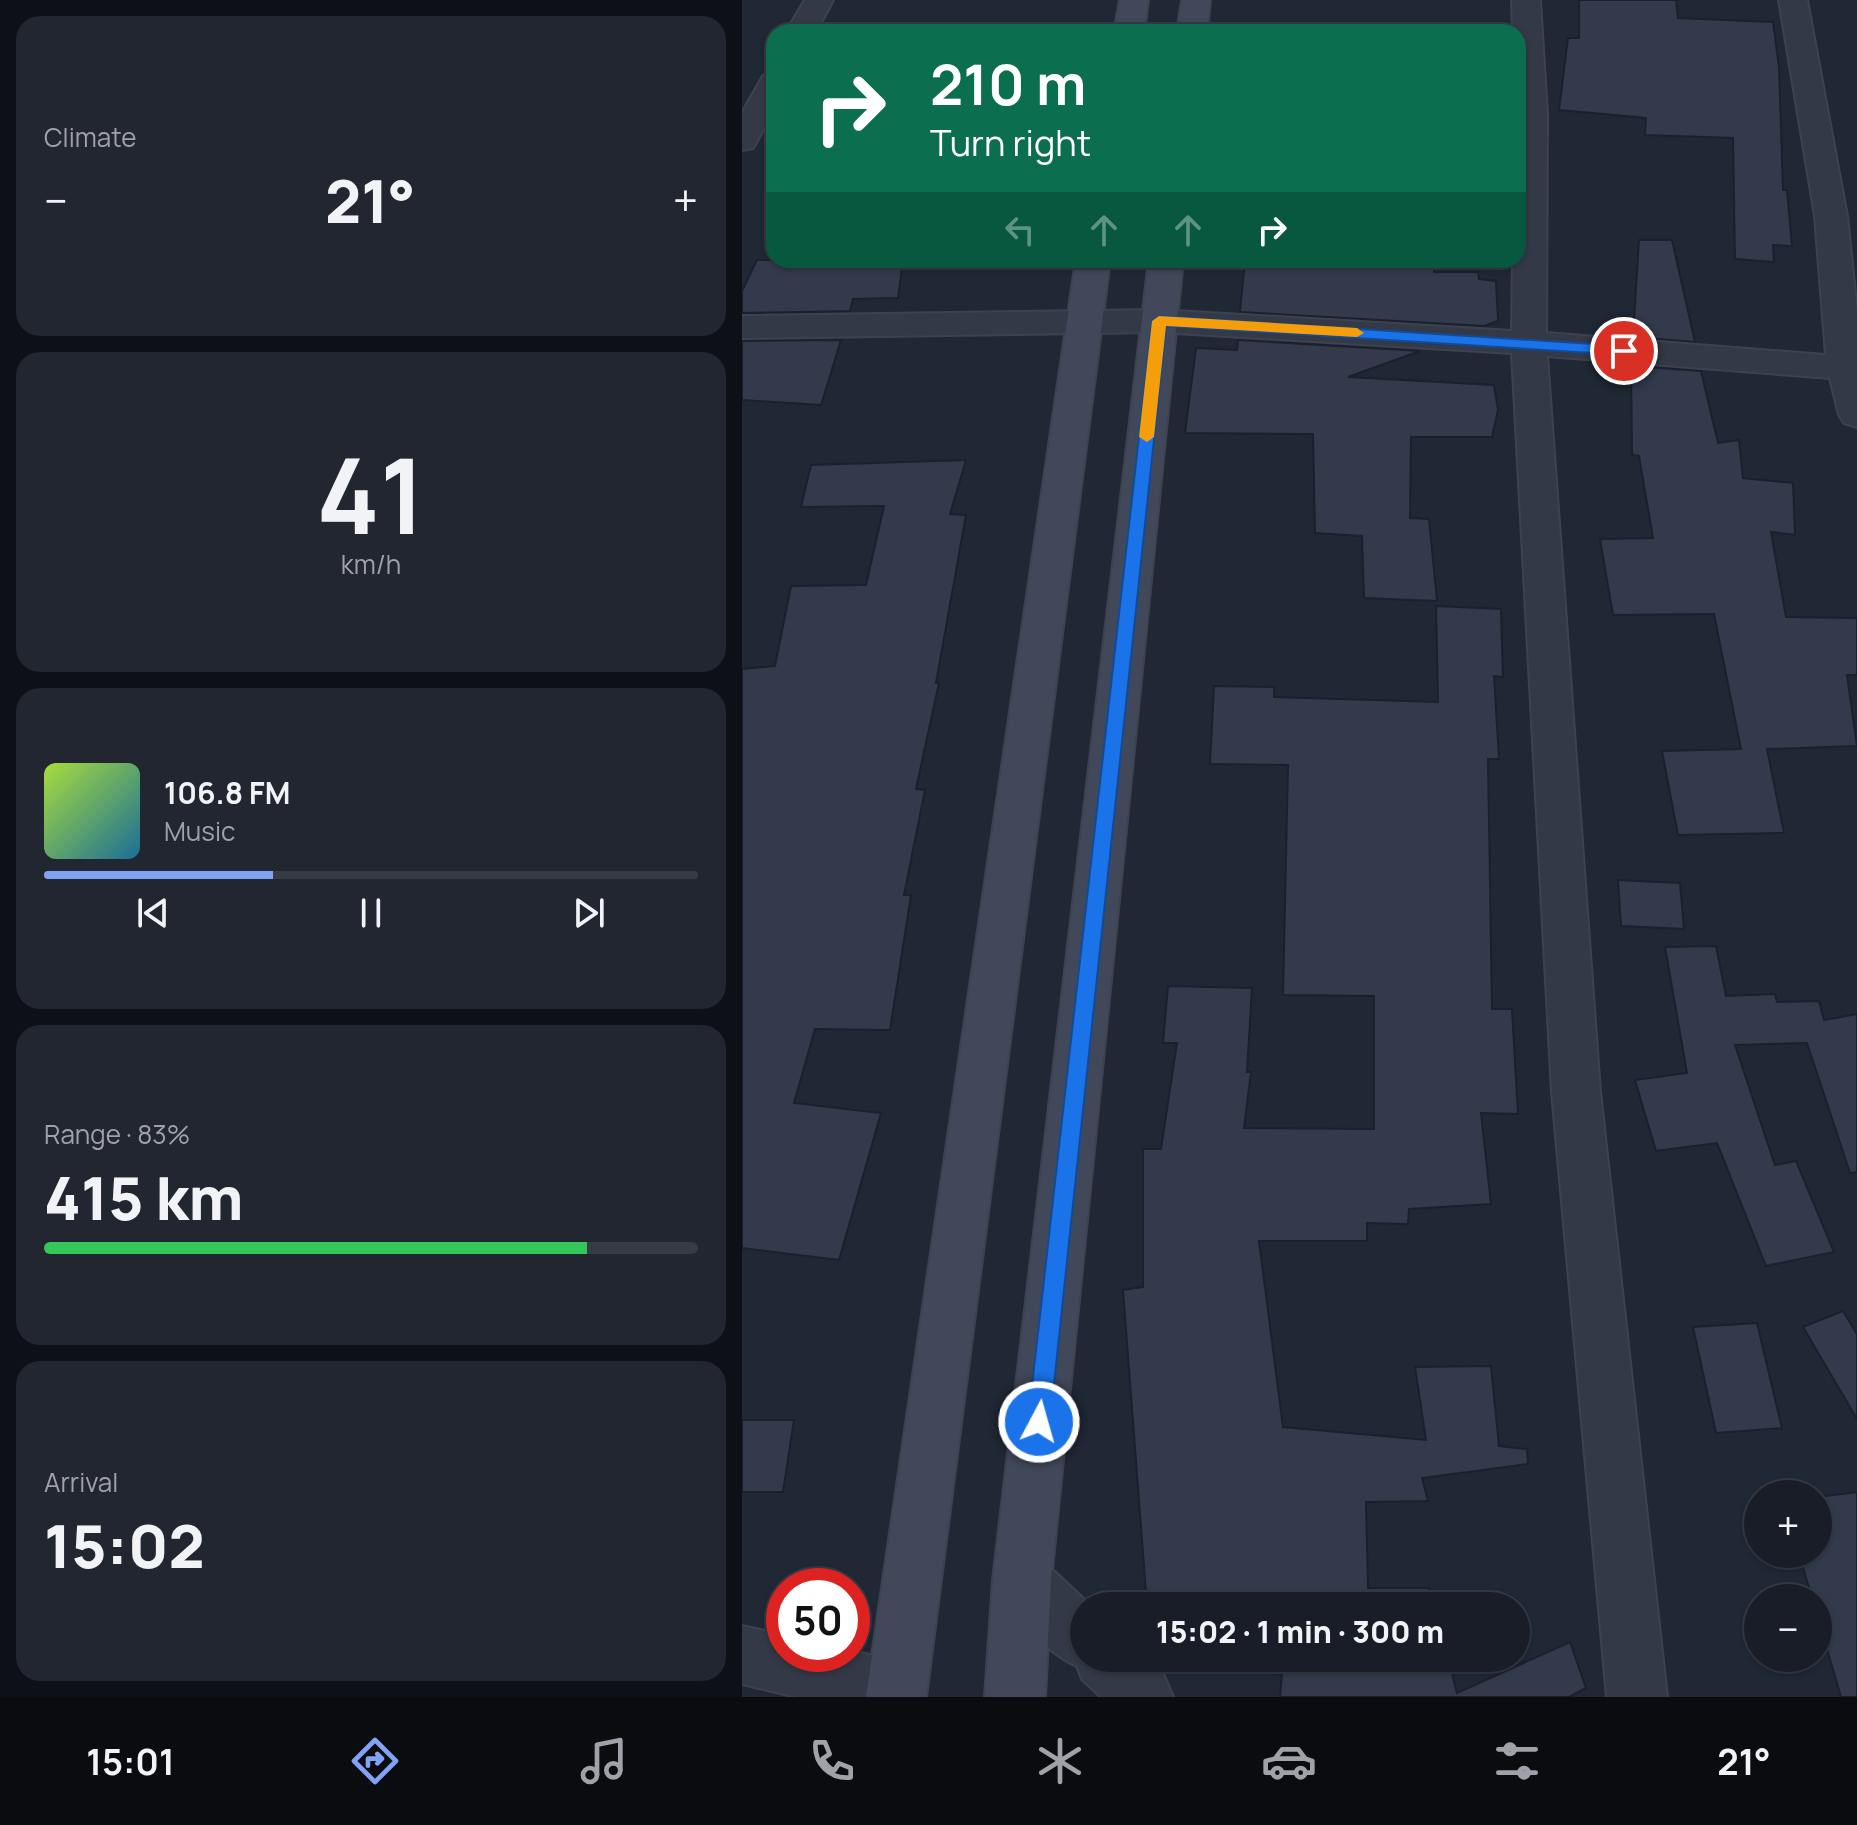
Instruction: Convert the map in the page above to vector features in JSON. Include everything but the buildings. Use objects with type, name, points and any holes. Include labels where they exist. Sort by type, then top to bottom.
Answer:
[{"type":"main road","points":[[1130,24],[1134,0]]},
{"type":"main road","points":[[1193,24],[1196,0]]},
{"type":"main road","points":[[896,1694],[1092,268]]},
{"type":"main road","points":[[1015,1697],[1022,1580],[1165,268]]},
{"type":"street","points":[[806,24],[819,0]]},
{"type":"street","points":[[1526,0],[1532,114],[1529,343],[1576,1092],[1637,1697]]},
{"type":"street","points":[[1793,0],[1844,217],[1851,369],[1857,415]]},
{"type":"street","points":[[742,141],[766,97]]},
{"type":"street","points":[[742,327],[1159,321],[1529,343],[1851,369]]},
{"type":"street","points":[[1022,1580],[1070,1626]]},
{"type":"street","points":[[742,1655],[896,1694]]},
{"type":"street","points":[[1117,1672],[1143,1697]]},
{"type":"slow traffic","points":[[1147,437],[1159,321],[1357,333]]},
{"type":"route","points":[[1039,1422],[1159,321],[1624,351]]}]
